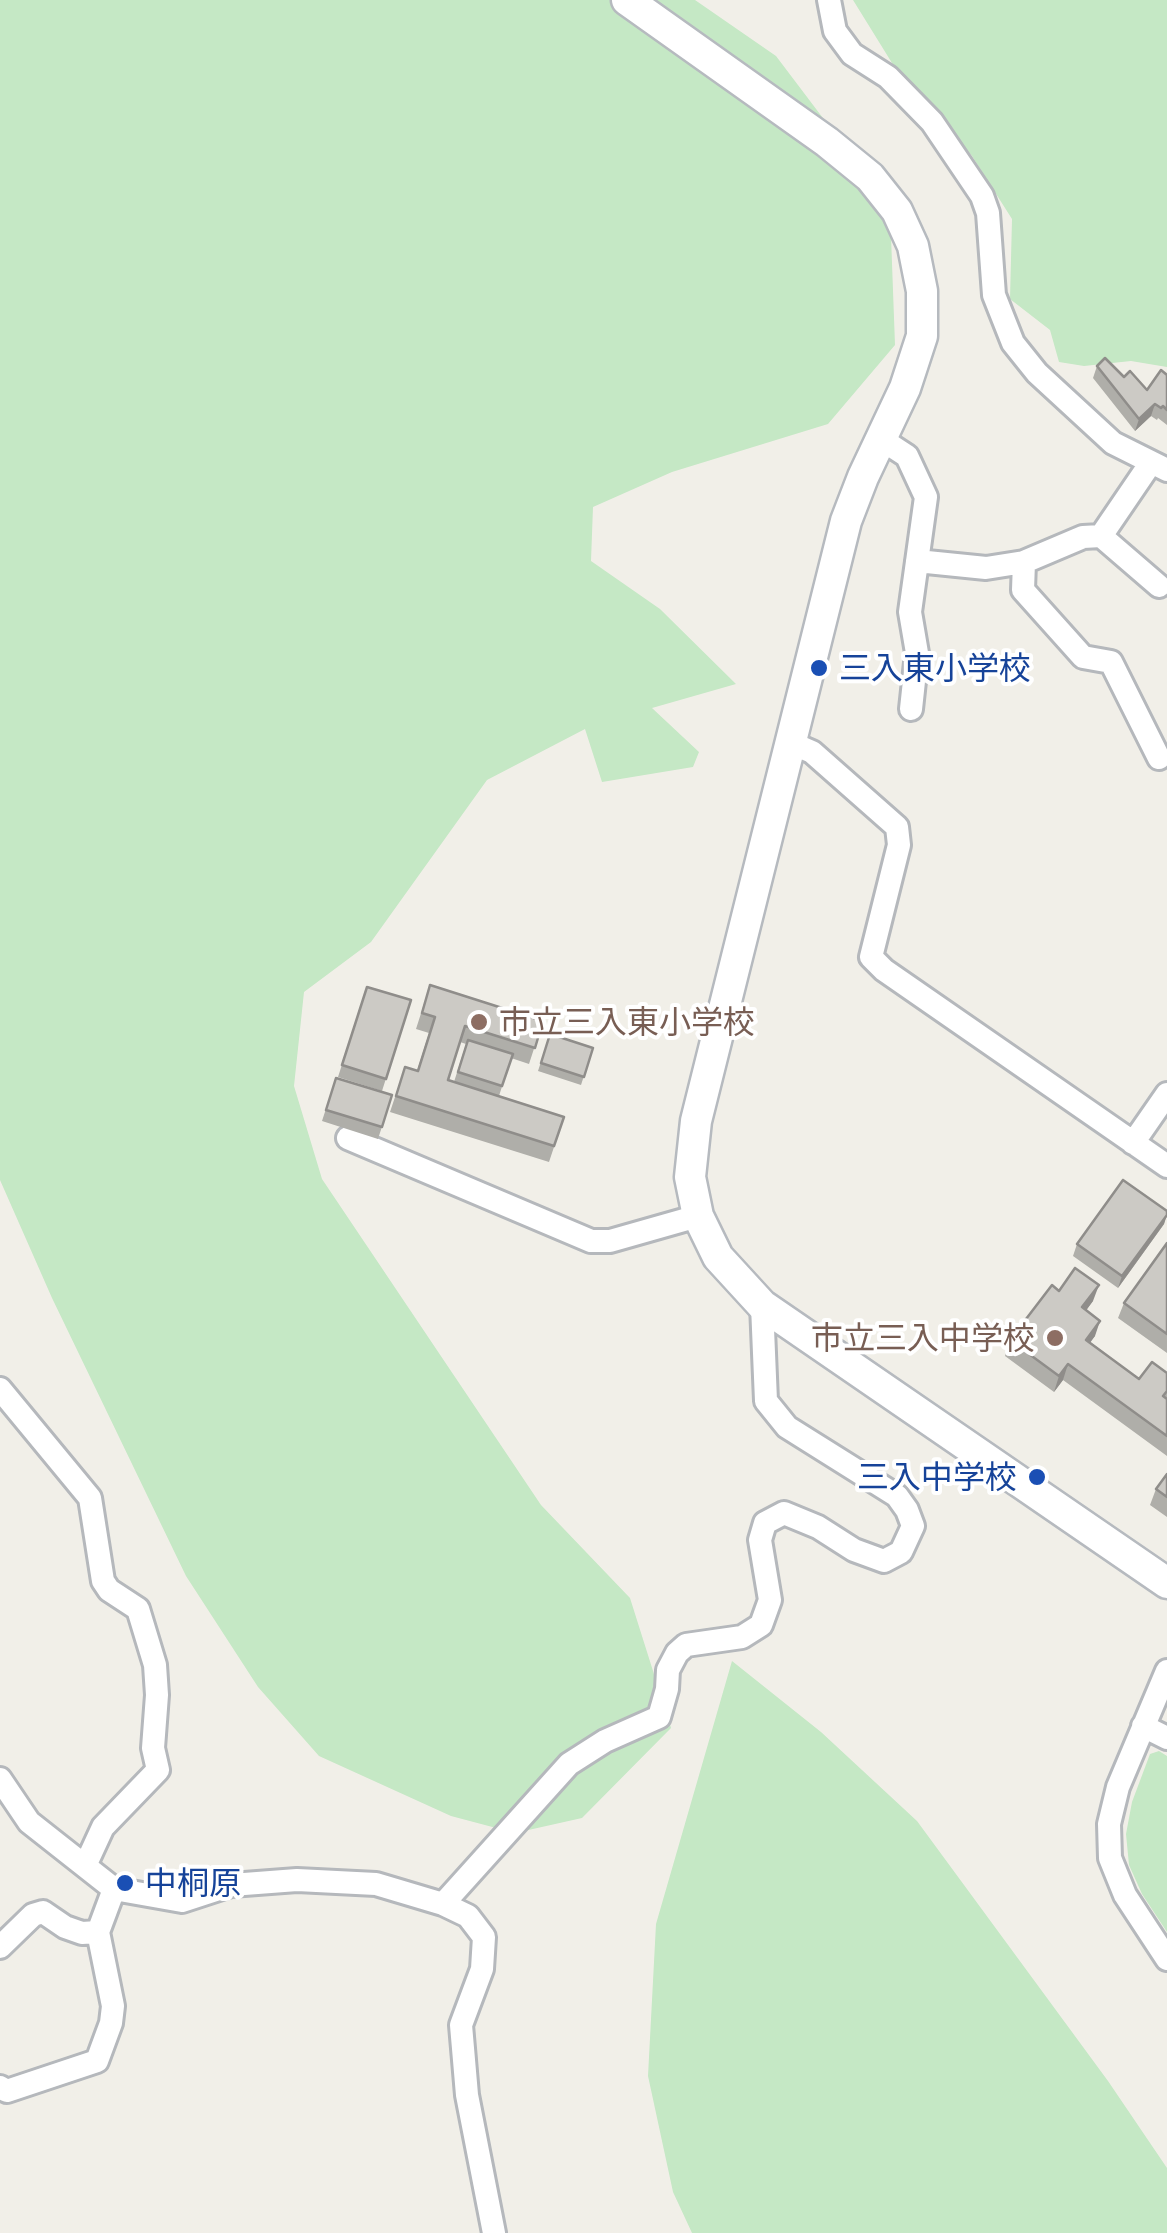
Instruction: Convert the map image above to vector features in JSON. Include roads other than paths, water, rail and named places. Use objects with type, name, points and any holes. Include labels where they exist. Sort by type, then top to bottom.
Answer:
[{"type":"street","points":[[627,0],[870,177],[897,210],[913,246],[922,291],[922,336],[906,388],[846,521],[696,1121],[690,1177],[698,1216],[718,1257],[762,1305],[1167,1584]]},
{"type":"street","points":[[829,0],[836,31],[852,54],[888,77],[932,122],[982,196],[988,213],[994,295],[1013,344],[1037,374],[1102,433],[1158,467],[1101,536]]},
{"type":"street","points":[[881,439],[907,456],[926,497],[910,612],[918,654],[911,709]]},
{"type":"street","points":[[917,561],[986,568],[1024,562],[1083,536],[1101,536],[1159,586]]},
{"type":"street","points":[[1024,562],[1024,590],[1083,656],[1112,662],[1159,758]]},
{"type":"street","points":[[788,742],[812,752],[897,826],[900,845],[871,957],[884,970],[1167,1166]]},
{"type":"street","points":[[1133,1143],[1167,1094]]},
{"type":"street","points":[[348,1138],[591,1241],[610,1241],[698,1216]]},
{"type":"street","points":[[443,1904],[570,1764],[605,1741],[659,1717],[668,1670],[686,1645],[742,1637],[761,1625],[770,1600],[760,1540],[765,1523],[784,1513],[884,1562],[901,1552],[913,1526],[897,1496],[786,1427],[766,1401],[762,1305]]},
{"type":"street","points":[[0,1389],[90,1498],[102,1581],[138,1609],[156,1665],[153,1748],[158,1770],[103,1828],[85,1866]]},
{"type":"street","points":[[1167,1671],[1118,1788],[1109,1824],[1110,1858],[1125,1895],[1167,1959]]},
{"type":"street","points":[[1143,1726],[1167,1738]]},
{"type":"street","points":[[0,1779],[29,1822],[114,1889],[182,1901],[230,1885],[297,1880],[376,1884],[443,1904],[468,1916],[484,1937],[482,1969],[461,2025],[467,2094],[494,2233]]},
{"type":"street","points":[[0,2087],[7,2091],[97,2061],[113,2006],[98,1932],[114,1889]]},
{"type":"street","points":[[0,1947],[33,1915],[44,1912],[65,1927],[98,1932]]},
{"type":"place","name":"三入東小学校","points":[[819,668]]},
{"type":"place","name":"市立三入東小学校","points":[[479,1022]]},
{"type":"place","name":"市立三入中学校","points":[[1055,1338]]},
{"type":"place","name":"三入中学校","points":[[1037,1477]]},
{"type":"place","name":"中桐原","points":[[125,1883]]}]
